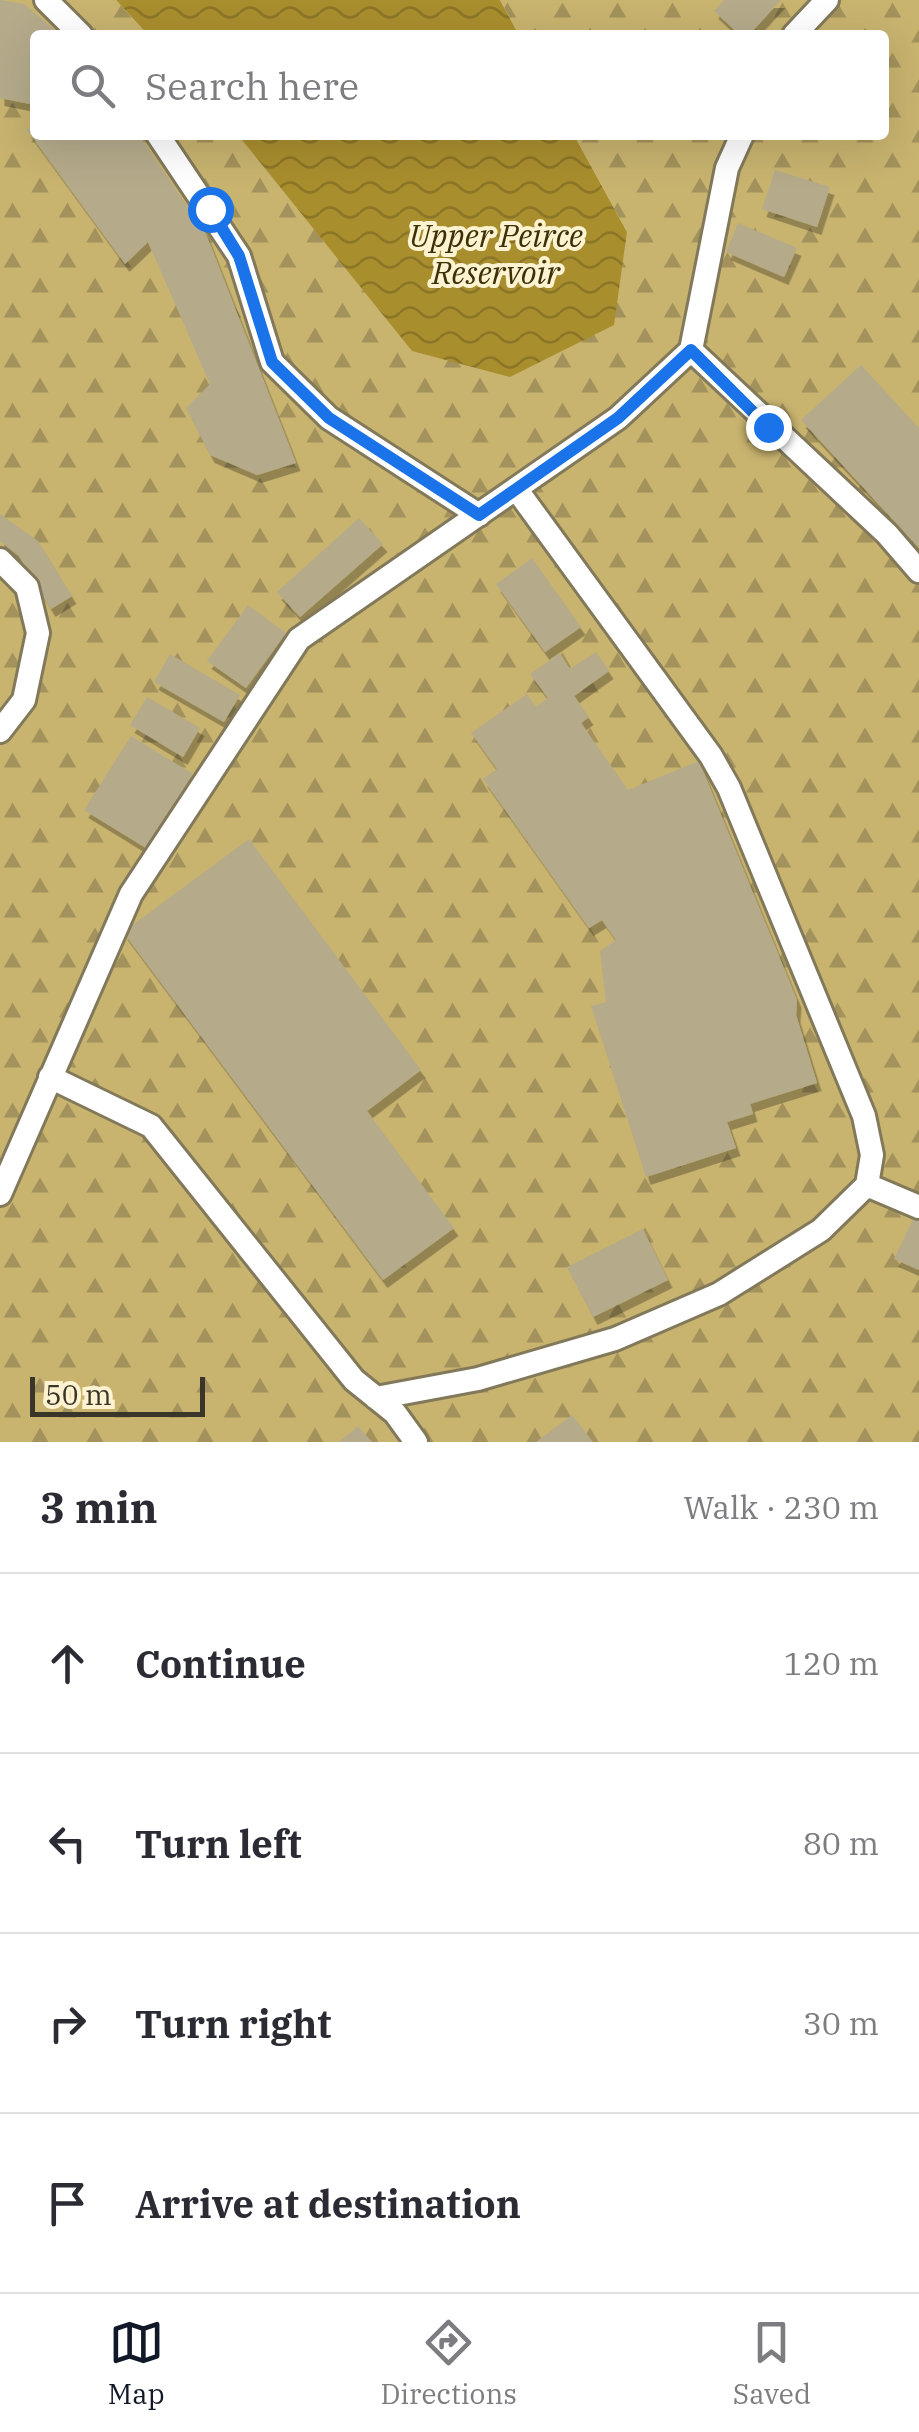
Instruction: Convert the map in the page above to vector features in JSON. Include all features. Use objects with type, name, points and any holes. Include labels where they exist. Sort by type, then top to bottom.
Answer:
[{"type":"lane","points":[[46,0],[76,30]]},
{"type":"lane","points":[[799,30],[827,0]]},
{"type":"lane","points":[[161,140],[239,256],[272,362],[329,418],[479,515]]},
{"type":"lane","points":[[0,1194],[131,894],[299,640],[618,418],[691,350],[726,168],[740,140]]},
{"type":"lane","points":[[691,350],[888,534],[919,571]]},
{"type":"lane","points":[[376,1398],[478,1379],[615,1339],[719,1294],[820,1230],[867,1185],[872,1155],[864,1116],[729,788],[711,756],[517,490]]},
{"type":"lane","points":[[0,560],[27,587],[38,633],[24,700],[0,731]]},
{"type":"lane","points":[[50,1077],[151,1126],[354,1380],[395,1413],[416,1442]]},
{"type":"lane","points":[[867,1185],[919,1207]]},
{"type":"green space","points":[[0,0],[116,0],[143,30],[30,30],[30,140],[243,140],[249,147],[627,232],[577,140],[889,140],[889,30],[516,30],[500,0],[919,0],[919,1442],[0,1442]]},
{"type":"water","points":[[116,0],[500,0],[516,30],[143,30]]},
{"type":"water","name":"Upper Peirce Reservoir","points":[[242,140],[577,140],[627,232],[614,325],[510,377],[412,351]]},
{"type":"building","points":[[0,0],[24,4],[55,30],[30,30],[30,104],[0,98]]},
{"type":"building","points":[[724,0],[781,0],[754,30],[735,30],[714,11]]},
{"type":"building","points":[[34,140],[142,140],[206,234],[296,463],[257,475],[210,455],[186,408],[210,384],[148,242],[125,264]]},
{"type":"building","points":[[775,170],[830,187],[817,227],[762,209]]},
{"type":"building","points":[[738,223],[797,248],[784,277],[726,252]]},
{"type":"building","points":[[861,365],[919,428],[919,548],[801,420]]},
{"type":"building","points":[[0,514],[38,541],[72,596],[51,609],[19,556],[0,541]]},
{"type":"building","points":[[359,518],[383,544],[300,617],[277,592]]},
{"type":"building","points":[[532,558],[581,627],[545,652],[496,584]]},
{"type":"building","points":[[248,605],[286,633],[246,688],[207,661]]},
{"type":"building","points":[[596,652],[609,671],[574,696],[589,717],[581,723],[628,790],[699,761],[797,1000],[796,1015],[817,1083],[750,1104],[753,1114],[727,1122],[736,1148],[646,1177],[591,1006],[606,1002],[600,951],[616,940],[602,920],[589,928],[483,779],[497,769],[471,733],[527,694],[536,707],[548,698],[530,674],[560,653],[570,669]]},
{"type":"building","points":[[170,654],[240,695],[224,722],[154,682]]},
{"type":"building","points":[[147,697],[200,728],[183,757],[130,725]]},
{"type":"building","points":[[131,736],[193,774],[146,848],[84,810]]},
{"type":"building","points":[[249,839],[421,1070],[367,1111],[454,1228],[383,1280],[123,932]]},
{"type":"building","points":[[915,1215],[919,1217],[919,1270],[894,1259]]},
{"type":"building","points":[[643,1229],[668,1280],[593,1317],[567,1267]]},
{"type":"building","points":[[572,1415],[593,1442],[536,1442]]},
{"type":"building","points":[[358,1426],[372,1442],[339,1442]]},
{"type":"route","points":[[210,209],[239,256],[272,362],[329,418],[479,515],[618,418],[691,350],[768,427]]}]
